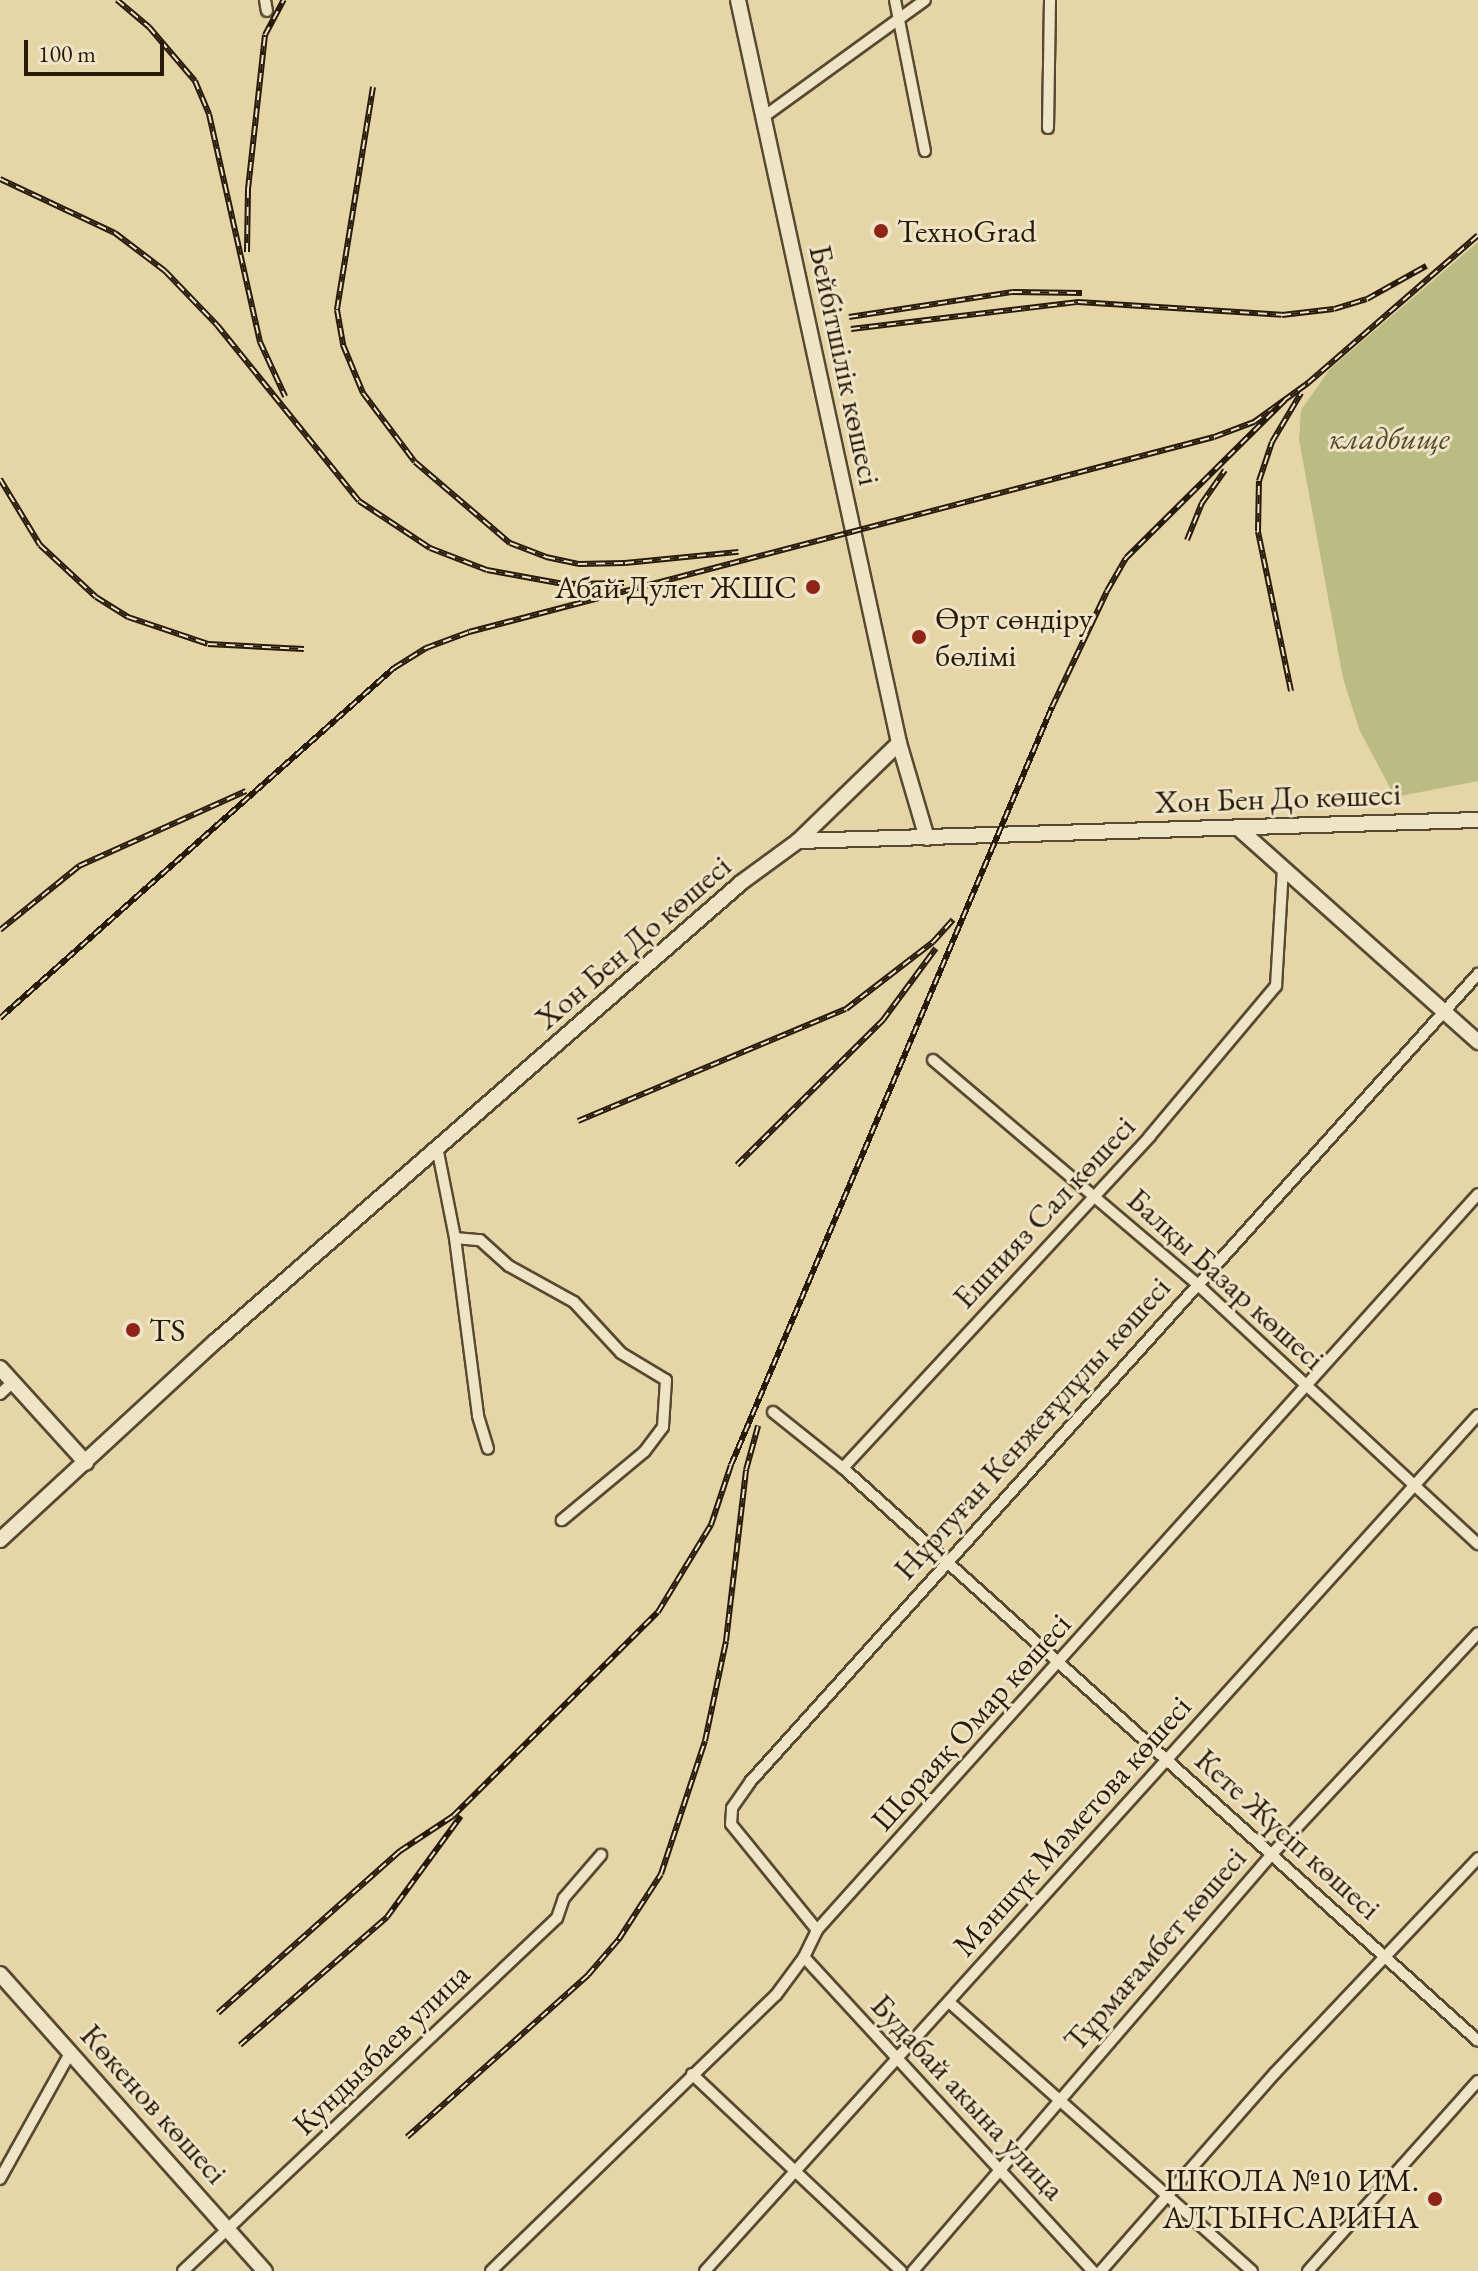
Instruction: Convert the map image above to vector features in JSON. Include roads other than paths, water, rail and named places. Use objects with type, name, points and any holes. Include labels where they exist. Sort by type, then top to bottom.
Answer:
[{"type":"street","name":"Бейбітшілік көшесі","points":[[738,0],[899,743],[927,838]]},
{"type":"street","points":[[895,0],[925,151]]},
{"type":"street","points":[[762,118],[925,0]]},
{"type":"street","points":[[1048,128],[1050,0]]},
{"type":"street","points":[[798,841],[899,743]]},
{"type":"street","name":"Хон Бен До көшесі","points":[[0,1540],[216,1341],[438,1152],[742,882],[798,841],[1478,820]]},
{"type":"street","points":[[1238,828],[1478,1042]]},
{"type":"street","name":"Ешнияз Сал көшесі","points":[[843,1468],[1094,1196],[1276,986],[1283,868]]},
{"type":"street","name":"Нұртуған Кенжеғұлұлы көшесі","points":[[817,1930],[731,1824],[732,1808],[946,1561],[1478,974]]},
{"type":"street","name":"Балқы Базар көшесі","points":[[933,1060],[1197,1284],[1478,1544]]},
{"type":"street","points":[[438,1152],[455,1238],[478,1416],[488,1448]]},
{"type":"street","name":"Шораяқ Омар көшесі","points":[[491,2271],[776,1995],[804,1957],[817,1930],[1060,1665],[1304,1383],[1478,1194]]},
{"type":"street","points":[[455,1238],[480,1240],[509,1266],[574,1302],[621,1353],[666,1380],[663,1427],[644,1452],[562,1520]]},
{"type":"street","points":[[0,1368],[86,1463]]},
{"type":"street","points":[[0,1394],[13,1382]]},
{"type":"street","name":"Кете Жүсіп көшесі","points":[[773,1412],[843,1468],[1478,2041]]},
{"type":"street","name":"Мәншүк Мәметова көшесі","points":[[705,2271],[1478,1415]]},
{"type":"street","name":"Тұрмағамбет көшесі","points":[[913,2271],[1272,1854],[1478,1633]]},
{"type":"street","name":"Кундызбаев улица","points":[[183,2271],[230,2230],[557,1918],[564,1898],[601,1855]]},
{"type":"street","points":[[1101,2271],[1163,2196],[1387,1960],[1478,1858]]},
{"type":"street","name":"Будабай акына улица","points":[[804,1957],[1093,2271]]},
{"type":"street","name":"Көкенов көшесі","points":[[0,1974],[265,2271]]},
{"type":"street","points":[[949,2002],[1056,2102],[1252,2271]]},
{"type":"street","points":[[0,2179],[70,2053]]},
{"type":"street","points":[[692,2074],[797,2168],[901,2271]]},
{"type":"street","points":[[1308,2271],[1478,2081]]},
{"type":"railway","points":[[117,0],[149,27],[195,81],[209,114],[260,342],[285,396]]},
{"type":"railway","points":[[247,252],[248,189],[265,35],[284,0]]},
{"type":"railway","points":[[373,87],[337,310],[343,345],[363,393],[415,462],[510,543],[546,557],[578,564],[625,563],[738,552]]},
{"type":"railway","points":[[0,179],[115,233],[165,271],[217,325],[359,501],[430,548],[487,570],[564,584],[624,583]]},
{"type":"railway","points":[[0,1018],[394,668],[426,648],[469,632],[1214,437],[1254,422],[1308,383],[1478,235]]},
{"type":"railway","points":[[851,329],[1078,302],[1282,315],[1334,309],[1367,299],[1426,266]]},
{"type":"railway","points":[[849,317],[1013,292],[1082,293]]},
{"type":"railway","points":[[1291,691],[1258,531],[1259,481],[1272,442],[1301,393]]},
{"type":"railway","points":[[218,2013],[400,1851],[453,1816],[658,1612],[711,1525],[731,1465],[1052,707],[1107,591],[1126,558],[1285,400]]},
{"type":"railway","points":[[1187,540],[1202,503],[1225,470]]},
{"type":"railway","points":[[0,479],[40,545],[96,597],[128,617],[208,644],[304,649]]},
{"type":"railway","points":[[0,930],[79,866],[246,791]]},
{"type":"railway","points":[[578,1121],[846,1009],[933,942],[953,920]]},
{"type":"railway","points":[[737,1165],[883,1020],[936,948]]},
{"type":"railway","points":[[407,2137],[588,1975],[619,1939],[661,1874],[705,1741],[726,1641],[746,1470],[758,1426]]},
{"type":"railway","points":[[240,2045],[387,1917],[461,1816]]},
{"type":"place","name":"ТехноGrad","points":[[881,231]]},
{"type":"place","name":"Абай Дулет ЖШС","points":[[813,587]]},
{"type":"place","name":"Өрт сөндіру бөлімі","points":[[919,637]]},
{"type":"place","name":"TS","points":[[133,1330]]},
{"type":"place","name":"ШКОЛА №10 ИМ. АЛТЫНСАРИНА","points":[[1435,2199]]},
{"type":"park label","name":"кладбище","points":[[1389,438]]}]
